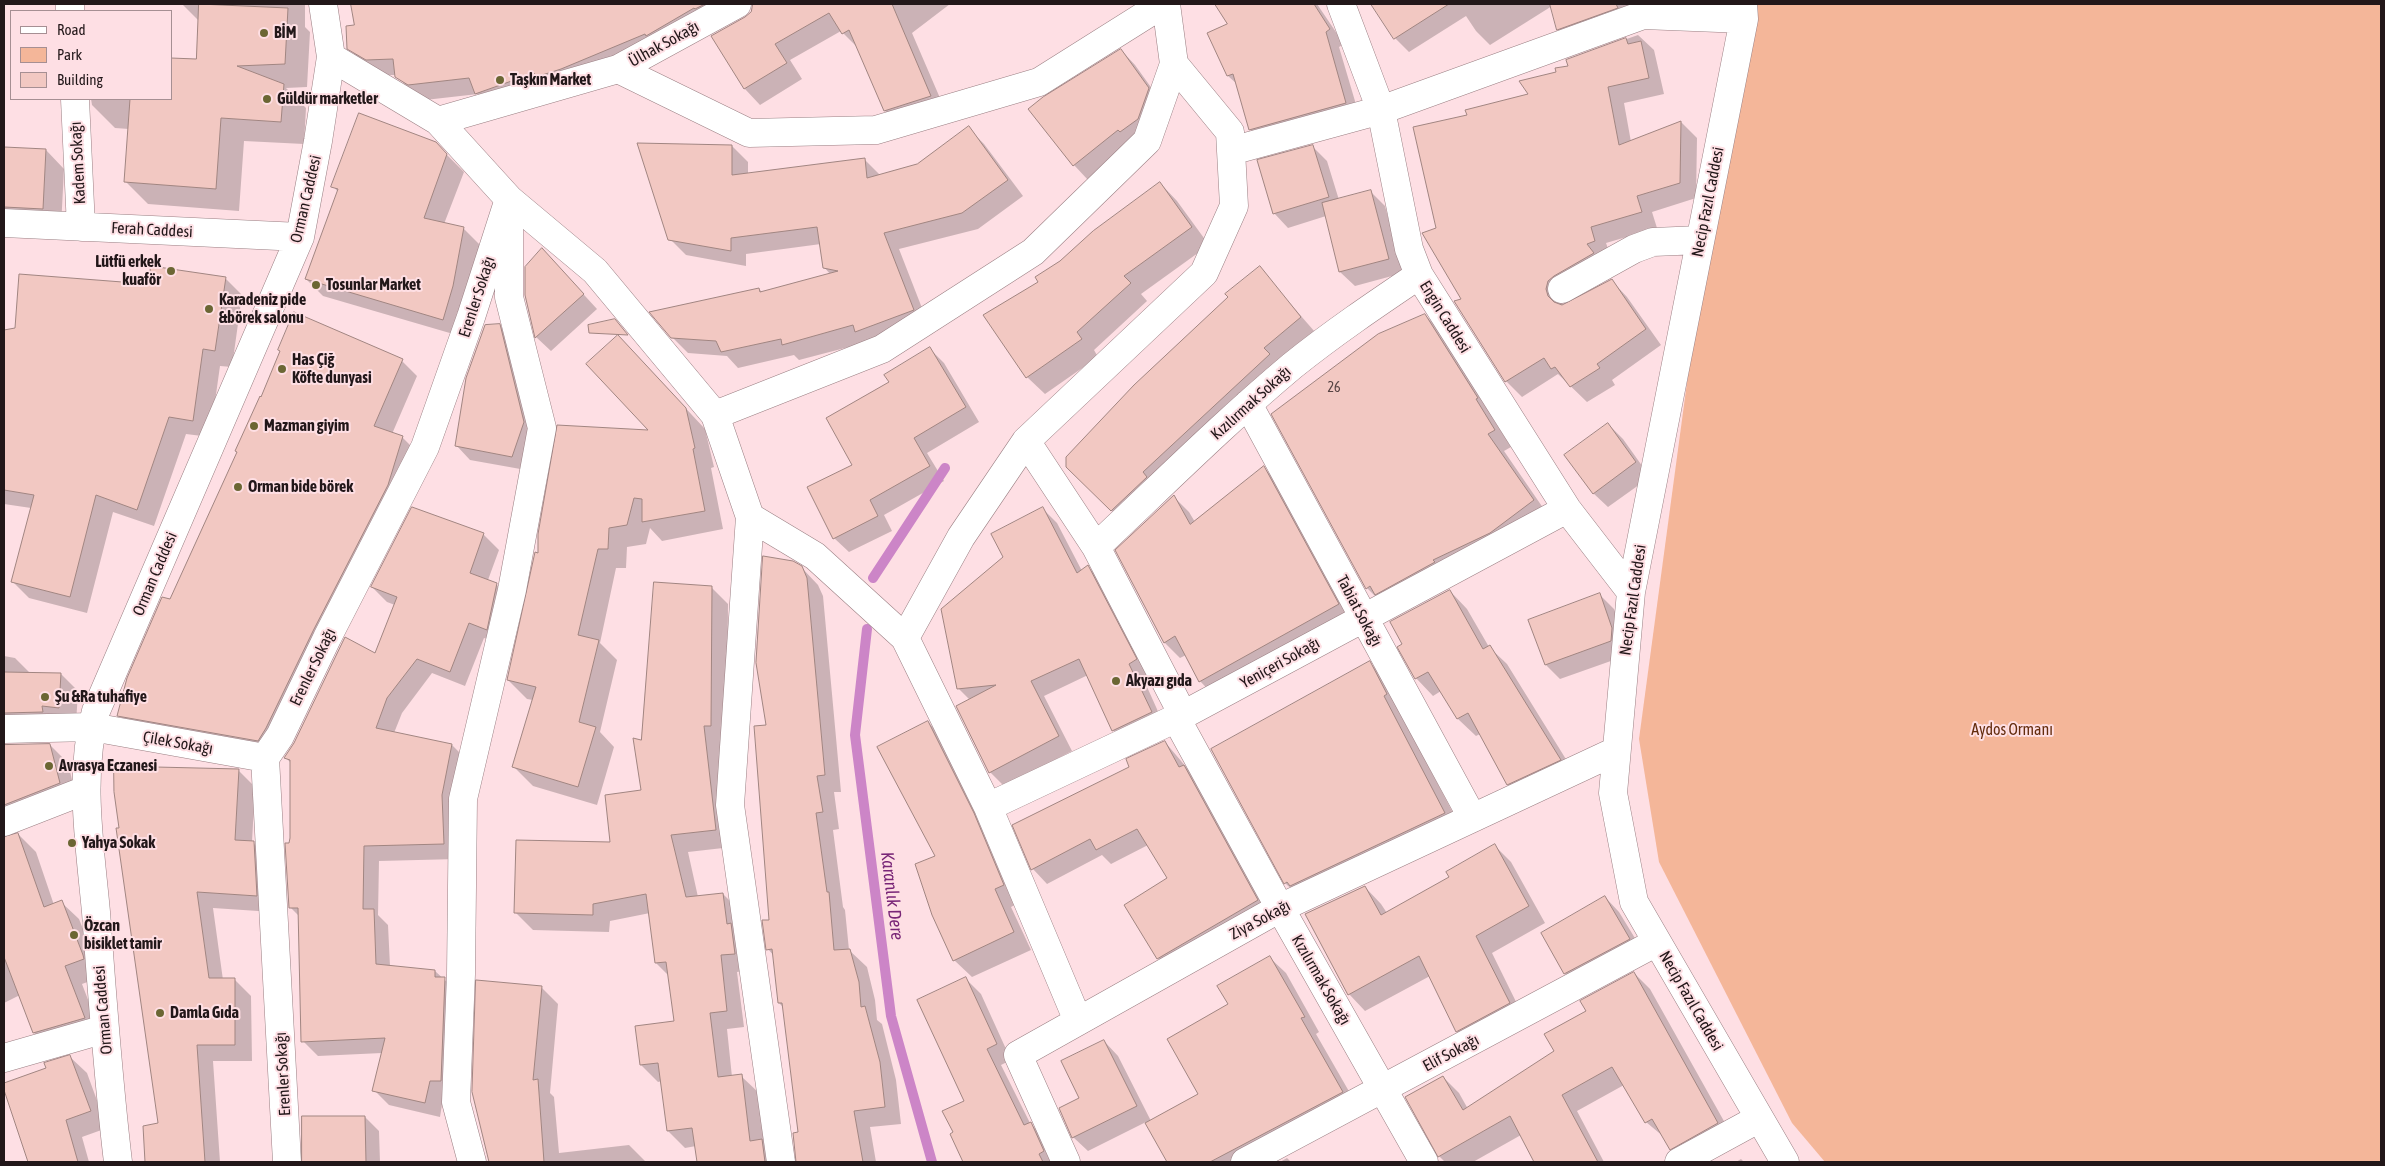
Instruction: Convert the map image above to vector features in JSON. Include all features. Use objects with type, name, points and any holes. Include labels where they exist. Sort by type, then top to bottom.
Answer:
[{"type":"street","name":"Orman Caddesi","points":[[118,1162],[105,1029],[86,790],[92,727],[96,711],[300,237],[331,58],[323,4]]},
{"type":"street","name":"Ülhak Sokağı","points":[[438,121],[618,69],[738,4]]},
{"type":"street","points":[[618,69],[749,132],[876,130],[1039,82],[1164,4],[1174,64],[1147,141],[1033,252],[882,349],[714,415]]},
{"type":"street","name":"Engin Caddesi","points":[[1341,4],[1381,110],[1409,249],[1419,275],[1567,509],[1632,592]]},
{"type":"street","points":[[1231,150],[1381,110],[1642,9],[1743,11]]},
{"type":"street","name":"Necip Fazıl Caddesi","points":[[1743,11],[1632,592],[1616,751],[1614,793],[1634,902],[1758,1119],[1785,1162]]},
{"type":"street","points":[[331,58],[438,121],[509,198],[595,271],[714,415],[750,517],[730,805],[781,1162]]},
{"type":"street","points":[[905,638],[961,538],[1026,441],[1119,350],[1204,273],[1234,206],[1230,132],[1174,64]]},
{"type":"street","name":"Kadem Sokağı","points":[[75,100],[81,227]]},
{"type":"street","points":[[472,1162],[456,1102],[461,974],[463,800],[512,590],[542,428],[509,297],[509,198]]},
{"type":"street","name":"Erenler Sokağı","points":[[287,1162],[265,758],[280,736],[327,638],[425,447],[472,317],[509,198]]},
{"type":"street","name":"Ferah Caddesi","points":[[4,223],[300,237]]},
{"type":"street","points":[[1562,289],[1634,249],[1653,242],[1700,240]]},
{"type":"street","name":"Kızılırmak Sokağı","points":[[1096,547],[1248,404],[1293,365],[1368,309],[1419,275]]},
{"type":"street","name":"Tabiat Sokağı","points":[[1248,404],[1362,618],[1472,817]]},
{"type":"street","name":"Kızılırmak Sokağı","points":[[1026,441],[1096,547],[1180,716],[1280,908],[1424,1162]]},
{"type":"street","name":"Yeniçeri Sokağı","points":[[988,807],[1180,716],[1567,509]]},
{"type":"street","points":[[750,517],[815,556],[905,638],[988,807],[1078,1020]]},
{"type":"street","name":"Çilek Sokağı","points":[[4,729],[92,727],[265,758]]},
{"type":"street","name":"Ziya Sokağı","points":[[1066,1162],[1018,1055],[1280,908],[1616,751]]},
{"type":"street","points":[[4,822],[86,790]]},
{"type":"street","name":"Elif Sokağı","points":[[1245,1162],[1657,942]]},
{"type":"street","points":[[4,1058],[105,1029]]},
{"type":"street","points":[[1679,1162],[1758,1119]]},
{"type":"green space","name":"Aydos Ormanı","points":[[1738,4],[2381,4],[2381,1162],[1825,1162],[1792,1123],[1659,862],[1639,739]]},
{"type":"building","points":[[199,4],[288,8],[285,64],[237,66],[284,84],[281,122],[221,118],[216,189],[124,182],[130,100],[172,100],[172,58],[196,59]]},
{"type":"building","points":[[351,4],[705,4],[694,8],[646,36],[645,34],[561,69],[536,77],[534,73],[475,94],[469,78],[408,85],[395,77],[393,59],[366,60],[347,49],[346,26],[354,25]]},
{"type":"building","points":[[753,4],[892,4],[931,96],[884,111],[849,30],[842,34],[829,13],[775,44],[787,63],[744,89],[711,36],[745,17],[751,12]]},
{"type":"building","points":[[1215,4],[1314,4],[1330,29],[1326,32],[1346,103],[1249,130],[1233,74],[1227,76],[1207,33],[1227,24]]},
{"type":"building","points":[[1371,4],[1449,4],[1394,39]]},
{"type":"building","points":[[1550,4],[1616,4],[1618,8],[1557,30]]},
{"type":"building","points":[[1626,38],[1628,44],[1641,41],[1649,78],[1608,87],[1619,145],[1681,121],[1680,183],[1637,196],[1642,212],[1591,227],[1595,241],[1587,244],[1594,253],[1554,276],[1548,281],[1546,289],[1548,296],[1554,302],[1562,305],[1612,279],[1646,329],[1597,364],[1600,368],[1570,387],[1555,367],[1551,369],[1544,358],[1505,382],[1454,301],[1461,299],[1422,233],[1436,228],[1413,127],[1467,115],[1465,110],[1528,94],[1519,81],[1556,72],[1555,68],[1568,66],[1566,60]]},
{"type":"building","points":[[1121,49],[1149,88],[1138,119],[1120,132],[1118,130],[1073,166],[1028,109],[1043,97]]},
{"type":"building","points":[[359,113],[436,142],[447,154],[424,218],[464,227],[453,286],[443,320],[305,279],[338,189],[331,187]]},
{"type":"building","points":[[969,126],[1008,180],[962,213],[884,233],[914,310],[855,332],[853,325],[782,345],[781,339],[721,352],[716,341],[671,338],[649,312],[759,288],[760,292],[838,271],[823,268],[817,227],[731,238],[731,251],[668,240],[637,143],[732,145],[732,175],[865,158],[867,178],[917,164]]},
{"type":"building","points":[[1313,145],[1329,197],[1273,214],[1257,160]]},
{"type":"building","points":[[4,147],[46,149],[43,209],[4,207]]},
{"type":"building","points":[[1160,182],[1192,227],[1124,276],[1131,283],[1077,332],[1082,339],[1026,378],[983,315],[1038,282],[1035,277],[1060,261],[1093,231]]},
{"type":"building","points":[[1371,190],[1389,259],[1339,272],[1322,203]]},
{"type":"building","points":[[542,248],[584,294],[535,338],[525,295],[525,267]]},
{"type":"building","points":[[151,266],[226,277],[215,351],[203,349],[193,421],[169,417],[137,510],[96,495],[70,597],[11,582],[34,495],[4,490],[4,330],[15,328],[19,274],[148,284]]},
{"type":"building","points":[[1260,266],[1301,317],[1264,348],[1270,354],[1143,472],[1147,477],[1111,511],[1066,467],[1066,457],[1134,385],[1228,297],[1225,294]]},
{"type":"building","points":[[294,312],[403,359],[374,426],[403,436],[388,485],[258,741],[117,716],[127,678],[162,597],[170,599],[237,452],[235,451],[261,397]]},
{"type":"building","points":[[1425,314],[1478,398],[1476,399],[1495,430],[1488,434],[1534,500],[1490,533],[1433,560],[1435,562],[1375,595],[1370,586],[1366,589],[1271,414],[1378,334]]},
{"type":"building","points":[[615,319],[628,335],[589,333],[588,325]]},
{"type":"building","points":[[500,324],[524,422],[512,457],[455,446],[466,378],[485,325]]},
{"type":"building","points":[[618,335],[686,408],[695,448],[693,449],[705,511],[642,522],[642,499],[634,498],[627,525],[609,528],[608,549],[598,549],[578,635],[599,640],[579,722],[596,727],[578,787],[512,767],[536,687],[507,680],[535,552],[538,553],[538,534],[557,425],[648,430],[586,364]]},
{"type":"building","points":[[930,347],[966,407],[914,438],[930,466],[870,500],[878,516],[833,539],[807,487],[852,465],[826,418],[889,382],[884,375]]},
{"type":"building","points":[[1608,423],[1636,462],[1593,494],[1564,455]]},
{"type":"building","points":[[1264,466],[1339,604],[1199,682],[1175,636],[1164,643],[1115,550],[1174,495],[1190,524]]},
{"type":"building","points":[[412,507],[484,533],[470,573],[497,583],[487,630],[469,623],[450,672],[417,659],[387,698],[376,728],[452,744],[442,795],[444,844],[364,846],[363,909],[374,909],[376,964],[435,970],[435,977],[445,977],[441,1081],[430,1081],[425,1103],[372,1091],[385,1038],[301,1042],[298,908],[289,908],[285,843],[289,843],[290,838],[290,760],[284,758],[294,743],[345,637],[375,653],[397,597],[371,587]]},
{"type":"building","points":[[1043,507],[1077,573],[1088,565],[1137,659],[1129,664],[1152,712],[1112,731],[1079,659],[1031,681],[1059,736],[989,773],[956,706],[996,685],[957,689],[941,609],[1003,557],[991,534]]},
{"type":"building","points":[[763,556],[793,561],[802,566],[807,578],[825,775],[817,776],[823,812],[816,813],[827,892],[829,892],[834,950],[850,949],[859,982],[861,1007],[865,1006],[880,1062],[885,1107],[854,1111],[863,1162],[796,1162],[793,1133],[798,1132],[782,1003],[778,1003],[772,949],[766,950],[762,920],[769,920],[754,726],[766,725],[756,663]]},
{"type":"building","points":[[654,582],[712,586],[711,726],[704,726],[716,830],[671,835],[686,897],[723,893],[727,924],[731,923],[735,954],[721,955],[727,1011],[710,1013],[718,1077],[742,1074],[750,1141],[762,1139],[765,1162],[697,1162],[692,1128],[667,1131],[658,1063],[640,1065],[635,1026],[674,1021],[666,962],[655,963],[646,894],[593,904],[593,915],[514,913],[516,840],[610,842],[605,795],[641,790],[633,738],[641,740]]},
{"type":"building","points":[[1450,590],[1483,649],[1490,645],[1561,760],[1507,785],[1468,713],[1457,719],[1428,672],[1415,679],[1397,647],[1402,644],[1390,622]]},
{"type":"building","points":[[1600,593],[1612,628],[1611,641],[1545,665],[1528,620]]},
{"type":"building","points":[[1370,661],[1387,694],[1384,696],[1445,813],[1290,886],[1287,882],[1284,884],[1211,749]]},
{"type":"building","points":[[4,672],[61,673],[59,708],[42,706],[43,712],[4,713]]},
{"type":"building","points":[[928,721],[974,813],[1004,885],[995,889],[1014,932],[953,961],[932,915],[915,864],[935,856],[877,747]]},
{"type":"building","points":[[1165,741],[1179,767],[1184,765],[1258,900],[1157,959],[1124,905],[1167,878],[1137,829],[1096,850],[1090,839],[1031,870],[1012,825],[1129,767],[1126,759]]},
{"type":"building","points":[[50,744],[60,783],[4,805],[4,745]]},
{"type":"building","points":[[114,766],[239,769],[235,840],[254,841],[257,896],[197,892],[209,978],[235,978],[235,1045],[197,1045],[205,1162],[145,1162],[143,1126],[158,1123],[116,828],[119,828],[114,792]]},
{"type":"building","points":[[18,833],[44,907],[62,900],[84,959],[65,966],[85,1018],[33,1033],[4,957],[4,837]]},
{"type":"building","points":[[1495,844],[1529,906],[1476,936],[1510,1003],[1456,1032],[1419,956],[1348,995],[1305,914],[1365,886],[1381,915],[1449,877],[1446,872]]},
{"type":"building","points":[[1605,896],[1630,939],[1564,974],[1541,933]]},
{"type":"building","points":[[1270,956],[1305,1017],[1301,1018],[1343,1092],[1210,1162],[1167,1162],[1145,1123],[1198,1094],[1167,1039],[1228,1004],[1217,986]]},
{"type":"building","points":[[1634,972],[1718,1123],[1670,1150],[1652,1119],[1645,1123],[1612,1067],[1562,1095],[1598,1162],[1534,1162],[1510,1116],[1438,1157],[1405,1097],[1443,1076],[1463,1110],[1554,1051],[1544,1034],[1586,1011],[1580,1001]]},
{"type":"building","points":[[966,977],[997,1044],[987,1049],[1024,1125],[1031,1122],[1044,1151],[1039,1154],[1043,1162],[963,1162],[950,1134],[953,1132],[942,1111],[964,1101],[917,1000]]},
{"type":"building","points":[[476,980],[542,986],[533,1080],[538,1079],[544,1162],[489,1162],[472,1092]]},
{"type":"building","points":[[1104,1040],[1137,1106],[1072,1138],[1059,1108],[1079,1098],[1061,1061]]},
{"type":"building","points":[[70,1055],[91,1111],[66,1120],[78,1162],[28,1162],[4,1090],[4,1083],[46,1068],[44,1063]]},
{"type":"building","points":[[302,1116],[365,1116],[366,1162],[302,1162]]},
{"type":"waterway","name":"Karanlık Dere","points":[[873,578],[945,468]]},
{"type":"waterway","name":"Karanlık Dere","points":[[867,629],[855,735],[891,1016],[932,1162]]},
{"type":"place","name":"BİM","points":[[264,33]]},
{"type":"place","name":"Taşkın Market","points":[[500,80]]},
{"type":"place","name":"Güldür marketler","points":[[267,99]]},
{"type":"place","name":"Lütfü erkek kuaför","points":[[171,271]]},
{"type":"place","name":"Tosunlar Market","points":[[316,285]]},
{"type":"place","name":"Karadeniz pide &börek salonu","points":[[209,309]]},
{"type":"place","name":"Has Çiğ Köfte dunyasi","points":[[282,369]]},
{"type":"place","name":"Mazman giyim","points":[[254,426]]},
{"type":"place","name":"Orman bide börek","points":[[238,487]]},
{"type":"place","name":"Akyazı gıda","points":[[1116,681]]},
{"type":"place","name":"Şu &Ra tuhafiye","points":[[45,697]]},
{"type":"place","name":"Avrasya Eczanesi","points":[[49,766]]},
{"type":"place","name":"Yahya Sokak","points":[[72,843]]},
{"type":"place","name":"Özcan bisiklet tamir","points":[[74,935]]},
{"type":"place","name":"Damla Gıda","points":[[160,1013]]}]
